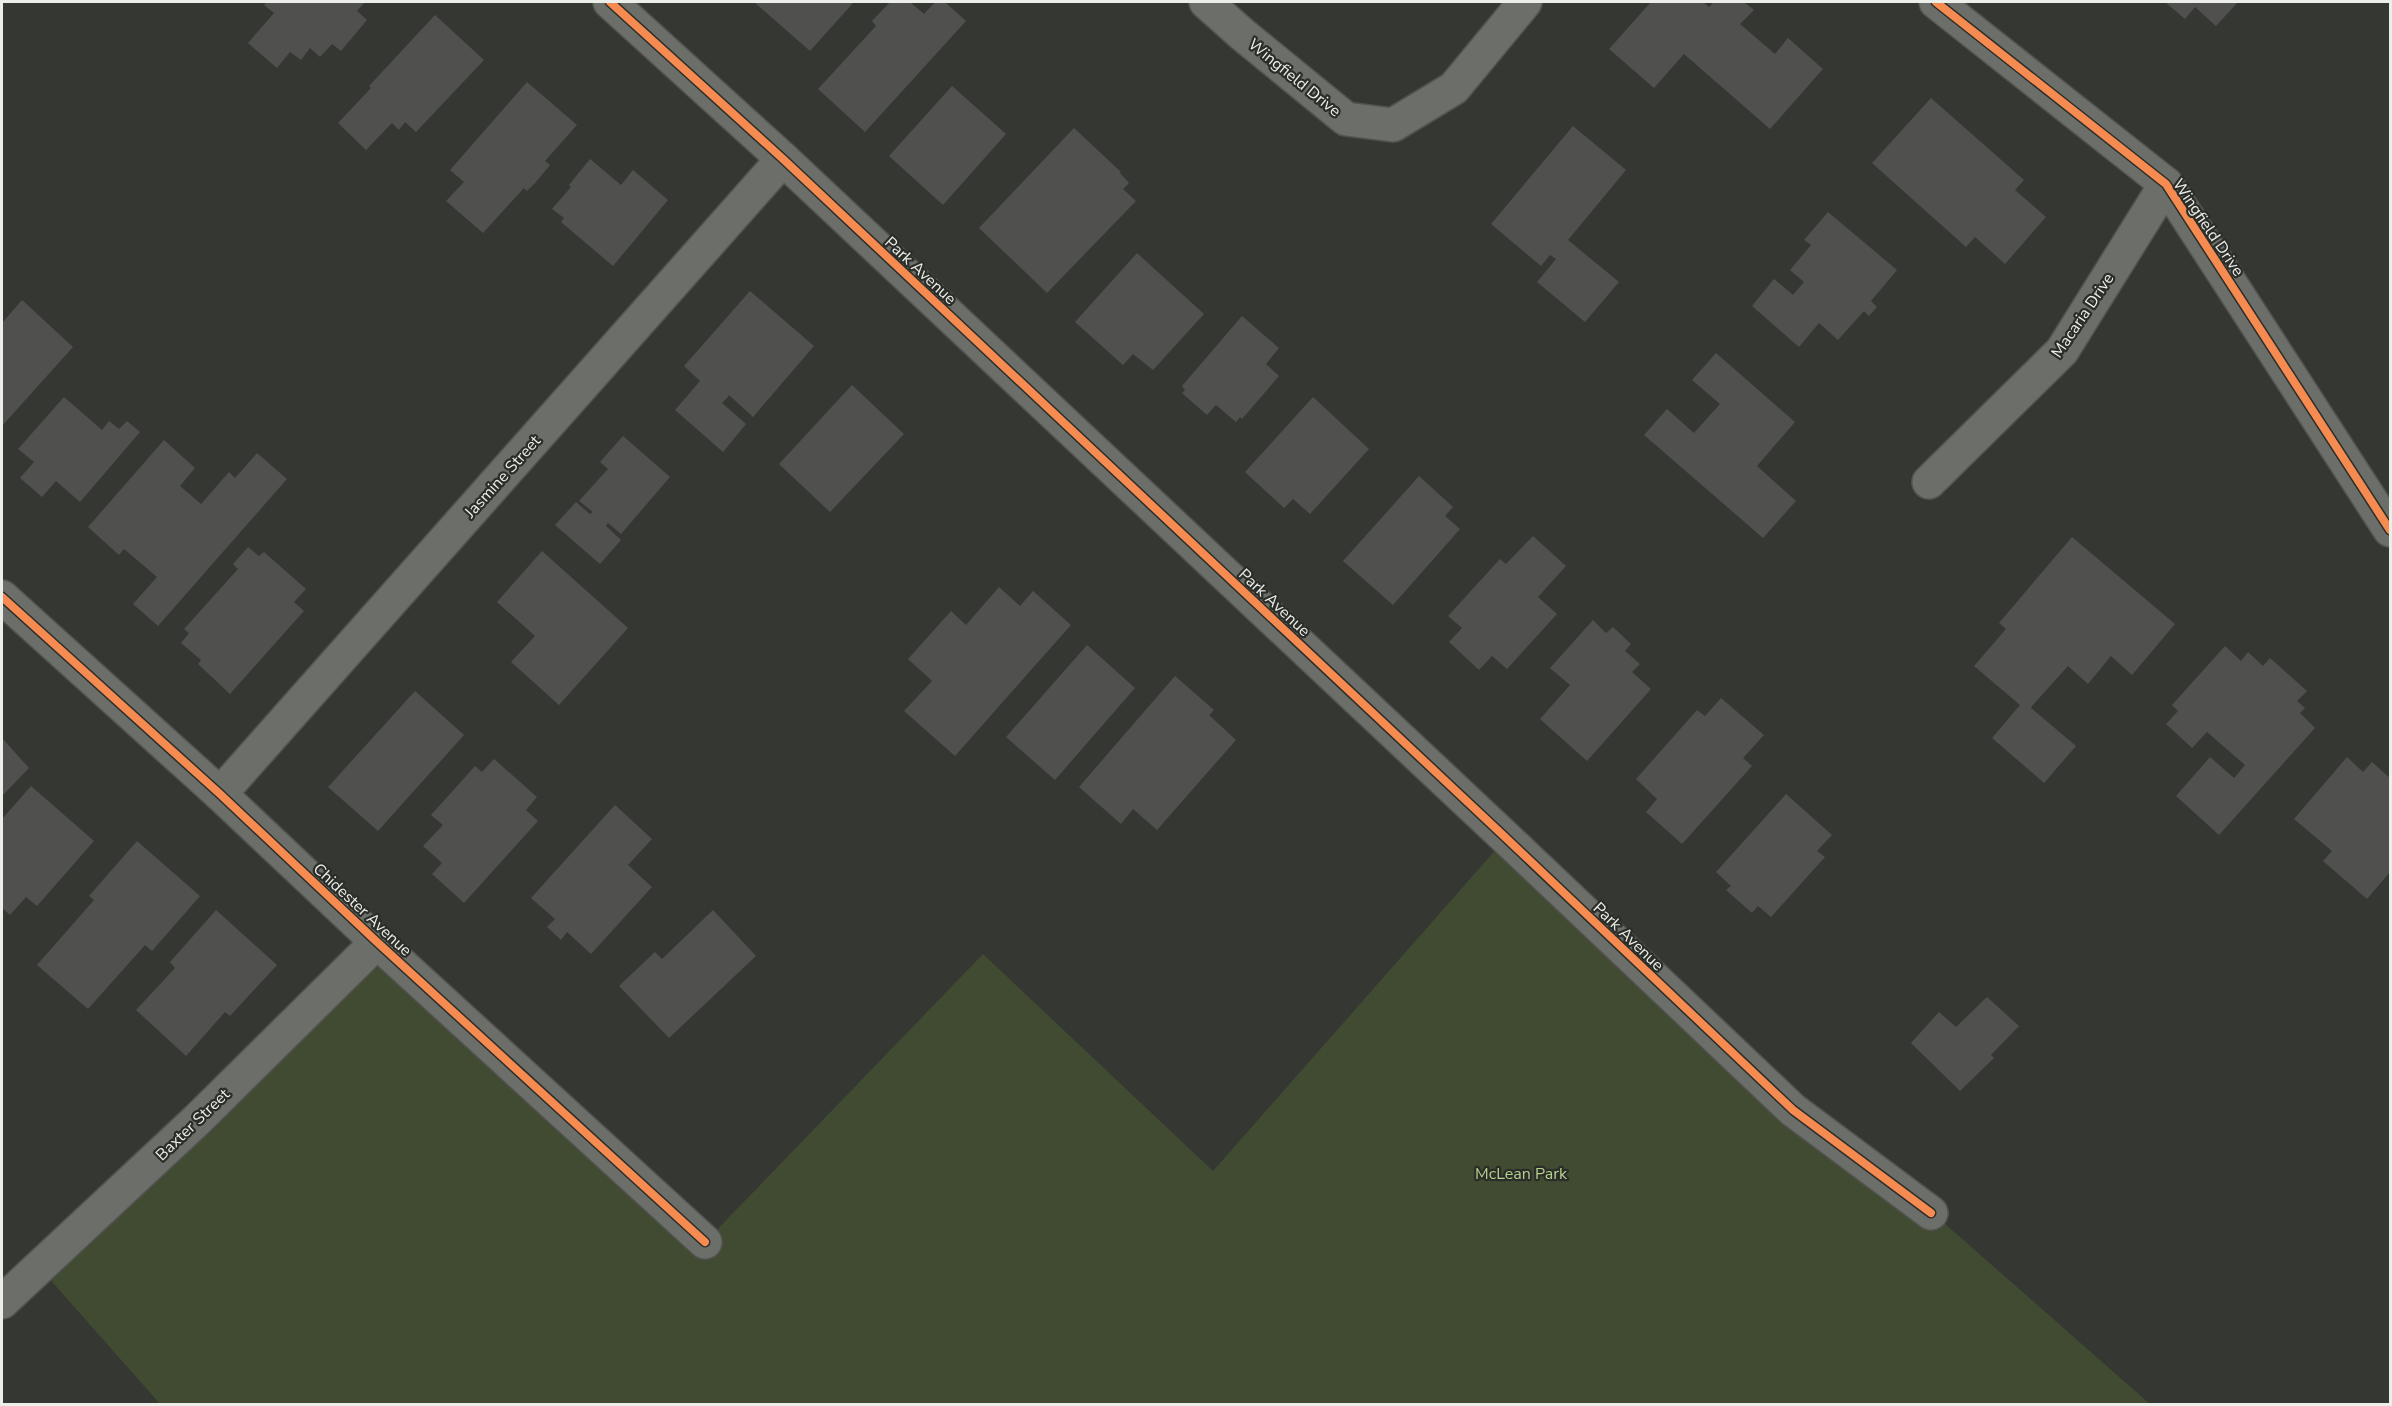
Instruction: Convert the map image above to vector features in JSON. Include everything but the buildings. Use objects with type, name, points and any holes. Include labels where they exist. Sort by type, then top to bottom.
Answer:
[{"type":"street","name":"Park Avenue","points":[[610,2],[783,159],[1793,1110],[1930,1213]]},
{"type":"street","name":"Wingfield Drive","points":[[1206,2],[1346,118],[1393,125],[1454,88],[1525,2]]},
{"type":"street","name":"Wingfield Drive","points":[[1936,2],[2166,184],[2391,530]]},
{"type":"street","name":"Jasmine Street","points":[[220,794],[783,159]]},
{"type":"street","name":"Macaria Drive","points":[[1929,482],[2062,351],[2166,184]]},
{"type":"street","name":"Chidester Avenue","points":[[5,606],[220,794],[377,942],[705,1242]]},
{"type":"street","name":"Baxter Street","points":[[2,1302],[197,1120],[377,942]]},
{"type":"green space","name":"McLean Park","points":[[1506,838],[2150,1404],[160,1404],[39,1267],[377,942],[705,1242],[983,954],[1213,1171]]},
{"type":"cycle path","points":[[610,2],[783,159],[1793,1110],[1931,1213]]},
{"type":"cycle path","points":[[1936,2],[2166,184],[2390,530]]},
{"type":"cycle path","points":[[2,597],[220,794],[377,942],[705,1242]]}]
